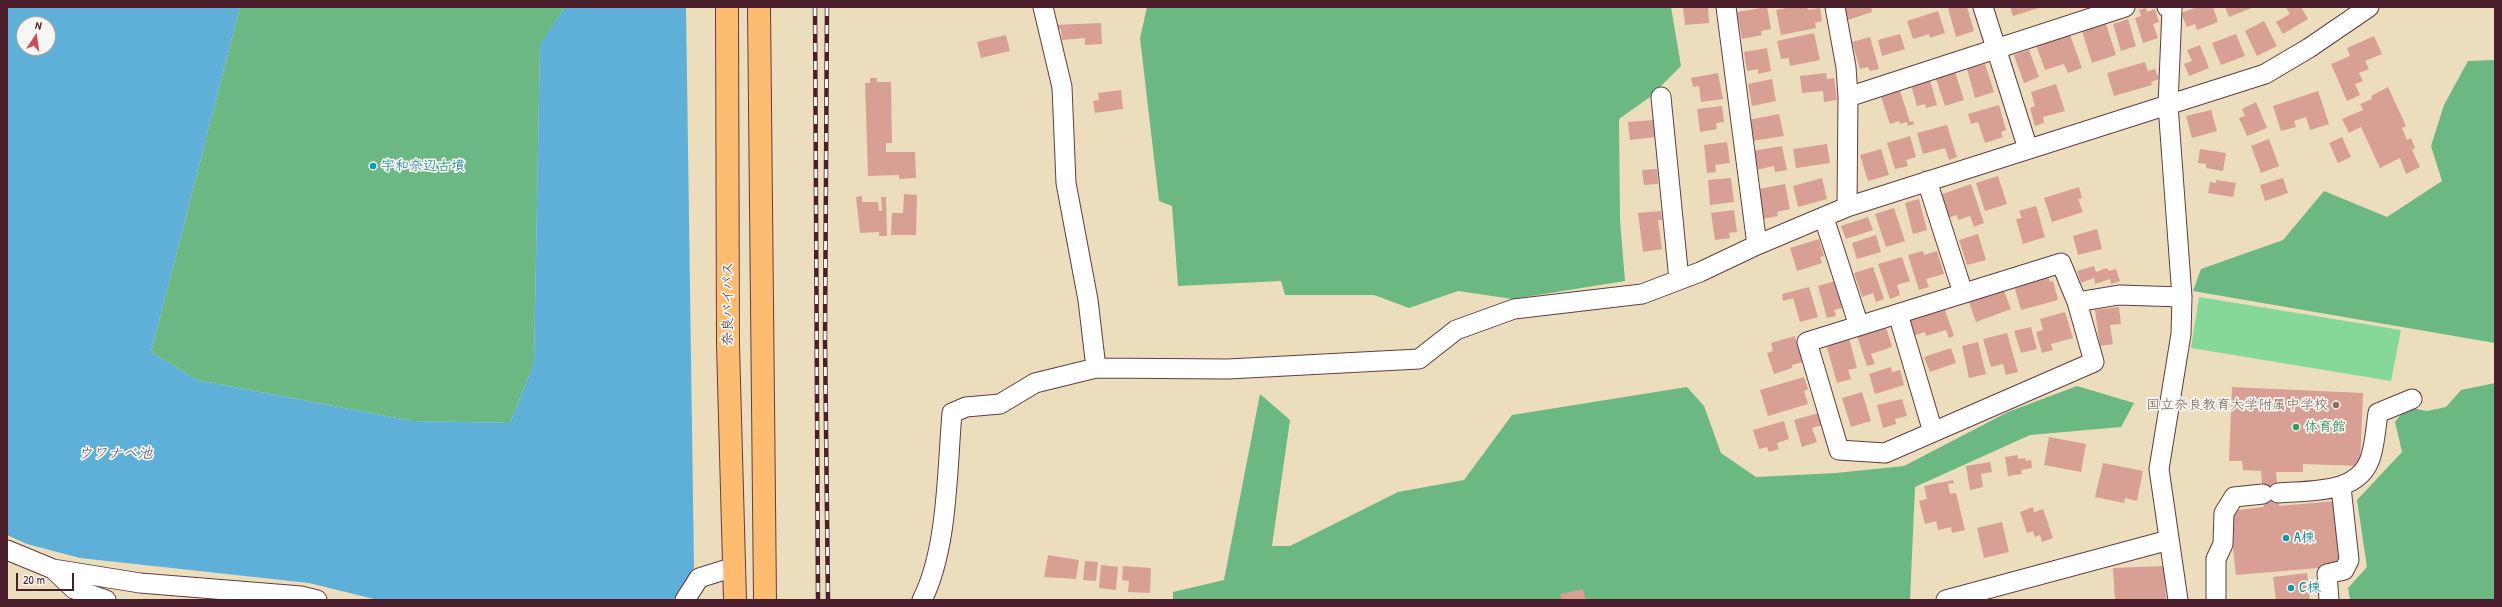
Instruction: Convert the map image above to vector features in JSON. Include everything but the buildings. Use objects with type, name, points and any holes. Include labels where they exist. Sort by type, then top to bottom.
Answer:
[{"type":"highway","name":"奈良バイパス","points":[[727,7],[728,345],[735,600]]},
{"type":"highway","points":[[759,7],[765,600]]},
{"type":"street","points":[[1043,7],[1062,87],[1066,183],[1088,300],[1096,368]]},
{"type":"street","points":[[1726,7],[1757,245]]},
{"type":"street","points":[[1835,7],[1846,67],[1848,97],[1847,207]]},
{"type":"street","points":[[1983,7],[2028,149]]},
{"type":"street","points":[[1848,97],[2125,7]]},
{"type":"street","points":[[922,600],[930,585],[943,523],[952,413],[966,407],[1000,404],[1035,383],[1096,368],[1228,369],[1419,359],[1456,330],[1514,309],[1642,294],[1679,280],[1847,207],[2265,74],[2309,48],[2369,7]]},
{"type":"street","points":[[2172,8],[2168,105],[2182,297],[2182,334],[2158,469],[2178,600]]},
{"type":"street","points":[[1661,97],[1679,280]]},
{"type":"street","points":[[1927,181],[1963,293]]},
{"type":"street","points":[[1824,218],[1859,326]]},
{"type":"street","points":[[2061,263],[2077,302],[2094,362],[1885,453],[1839,450],[1807,342],[1963,293],[2061,263]]},
{"type":"street","points":[[2077,302],[2119,295],[2182,297]]},
{"type":"street","points":[[1898,314],[1933,432]]},
{"type":"street","points":[[2216,600],[2216,559],[2223,544],[2224,513],[2234,497],[2340,487],[2356,480],[2371,457],[2378,413],[2412,399]]},
{"type":"street","points":[[2329,600],[2327,574],[2344,570],[2349,560],[2340,487]]},
{"type":"street","points":[[1946,600],[2169,540]]},
{"type":"street","points":[[7,550],[53,569],[140,582],[301,596],[317,600]]},
{"type":"street","points":[[685,600],[699,578],[734,567]]},
{"type":"street","points":[[53,569],[74,589],[106,600]]},
{"type":"green space","points":[[240,7],[565,7],[540,45],[534,363],[510,423],[413,421],[197,380],[151,352]]},
{"type":"green space","points":[[1147,7],[1671,7],[1681,66],[1650,97],[1619,119],[1620,220],[1625,281],[1513,299],[1458,291],[1409,308],[1374,295],[1285,295],[1281,281],[1178,286],[1172,206],[1159,201],[1140,38]]},
{"type":"green space","points":[[2495,60],[2495,343],[2193,291],[2201,269],[2283,240],[2324,191],[2387,217],[2442,181],[2431,146],[2444,105],[2468,61]]},
{"type":"green space","points":[[2199,297],[2401,330],[2391,381],[2191,348]]},
{"type":"green space","points":[[2495,383],[2495,600],[2350,600],[2348,588],[2367,567],[2357,500],[2402,452],[2395,422],[2406,407],[2427,411],[2446,407],[2461,390]]},
{"type":"green space","points":[[2077,386],[2134,403],[2121,427],[2030,435],[1915,487],[1910,600],[1173,600],[1173,592],[1224,580],[1260,394],[1290,420],[1272,546],[1290,546],[1398,492],[1464,480],[1512,415],[1687,387],[1704,406],[1721,453],[1756,477],[1836,473],[1904,466],[2008,412]]},
{"type":"water","name":"ウワナベ池","points":[[7,7],[240,7],[151,352],[197,380],[413,421],[510,423],[534,363],[540,44],[565,7],[686,7],[694,568],[673,600],[378,600],[309,583],[80,558],[27,544],[7,535]]},
{"type":"railway","points":[[815,7],[818,600]]},
{"type":"railway","points":[[827,7],[825,340],[828,600]]},
{"type":"place","name":"宇和奈辺古墳","points":[[373,166]]},
{"type":"place","name":"国立奈良教育大学附属中学校","points":[[2336,405]]},
{"type":"place","name":"体育館","points":[[2296,427]]},
{"type":"place","name":"A棟","points":[[2286,538]]},
{"type":"place","name":"C棟","points":[[2291,588]]}]
